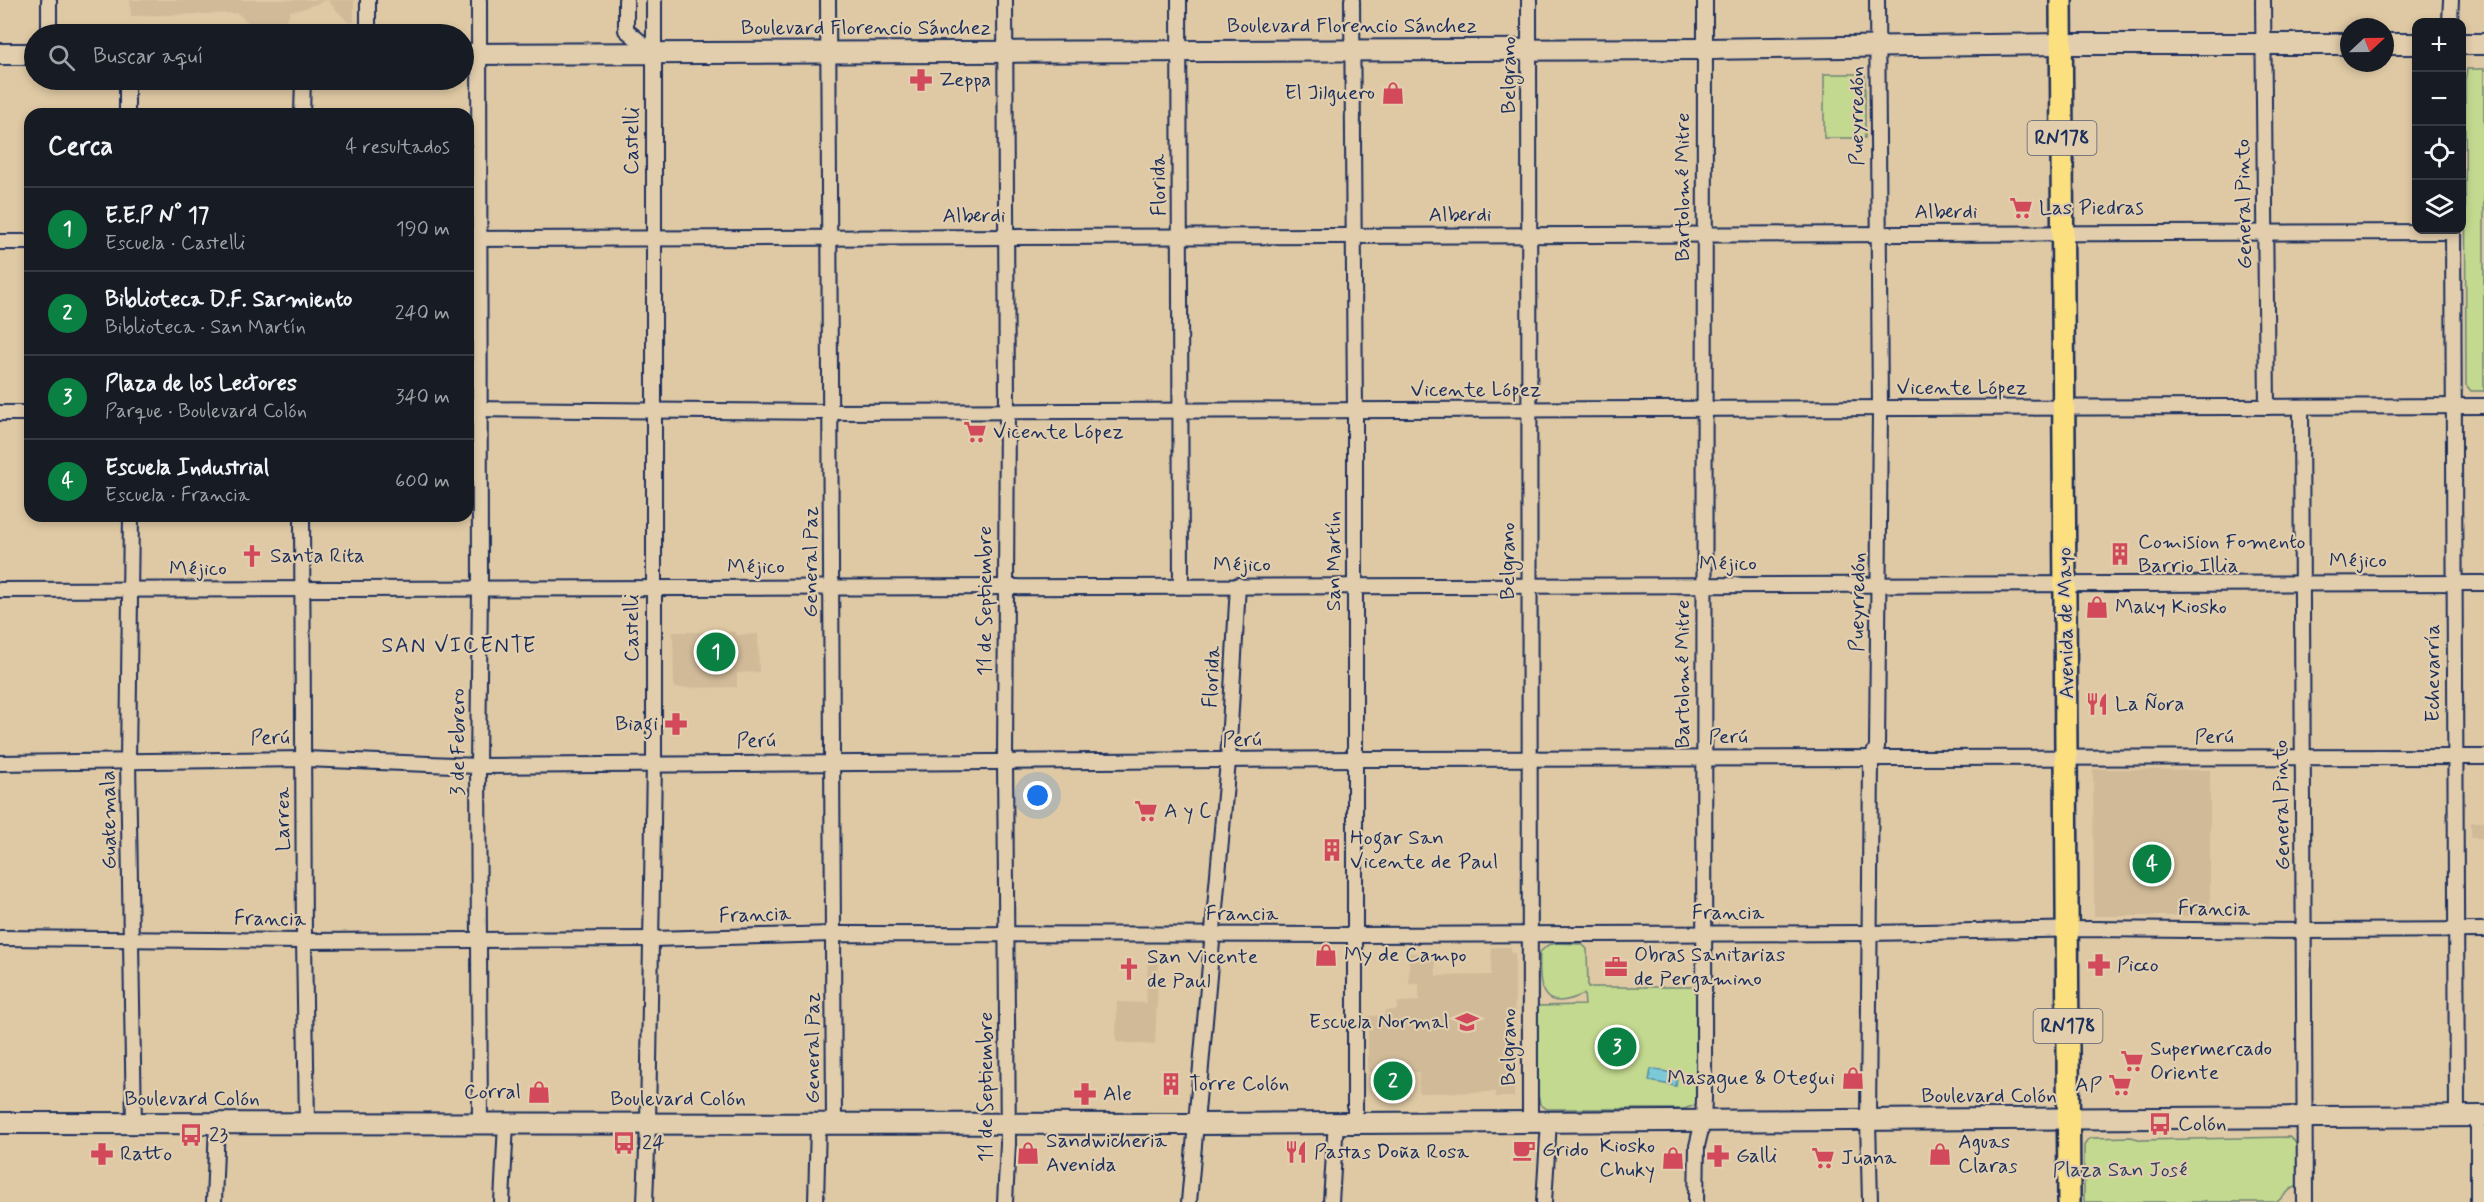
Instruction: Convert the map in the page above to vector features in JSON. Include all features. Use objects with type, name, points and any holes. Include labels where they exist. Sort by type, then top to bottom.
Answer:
[{"type":"main road","name":"RN178","points":[[2061,0],[2061,44]]},
{"type":"main road","name":"Avenida de Mayo","points":[[2061,44],[2069,1202]]},
{"type":"main road","name":"Boulevard Florencio Sánchez","points":[[474,54],[2340,44]]},
{"type":"main road","points":[[2394,44],[2412,44]]},
{"type":"main road","points":[[2466,44],[2484,44]]},
{"type":"main road","points":[[0,54],[24,54]]},
{"type":"main road","name":"Boulevard Colón","points":[[0,1123],[1196,1124],[1346,1121],[1868,1121],[2481,1116]]},
{"type":"street","points":[[49,0],[49,24]]},
{"type":"street","points":[[368,0],[368,24]]},
{"type":"street","name":"3 de Febrero","points":[[474,34],[479,0]]},
{"type":"street","points":[[626,0],[626,30],[654,53]]},
{"type":"street","name":"Castelli","points":[[645,1202],[654,763],[652,238],[654,0]]},
{"type":"street","name":"General Paz","points":[[816,1202],[826,1123],[833,934],[828,0]]},
{"type":"street","name":"11 de Septiembre","points":[[1005,0],[1007,237],[1005,761],[1008,934],[1008,1143],[1005,1202]]},
{"type":"street","name":"Florida","points":[[1179,0],[1181,586]]},
{"type":"street","name":"San Martín","points":[[1331,1202],[1346,1121],[1355,935],[1352,0]]},
{"type":"street","name":"Belgrano","points":[[1530,0],[1528,586],[1530,934],[1544,1202]]},
{"type":"street","name":"Bartolomé Mitre","points":[[1696,1202],[1697,1146],[1703,1121],[1705,934],[1703,585],[1705,0]]},
{"type":"street","name":"Pueyrredón","points":[[1870,1202],[1868,1121],[1871,759],[1877,747],[1880,585],[1877,0]]},
{"type":"street","name":"General Pinto","points":[[2263,0],[2267,407]]},
{"type":"street","points":[[2450,18],[2451,0]]},
{"type":"street","points":[[127,90],[127,108]]},
{"type":"street","points":[[302,108],[303,90]]},
{"type":"street","name":"3 de Febrero","points":[[472,90],[472,108]]},
{"type":"street","name":"Alberdi","points":[[474,239],[2412,231]]},
{"type":"street","name":"Echevarría","points":[[2453,234],[2457,1116]]},
{"type":"street","name":"3 de Febrero","points":[[474,239],[474,409],[480,590],[478,766],[481,939],[480,1123]]},
{"type":"street","points":[[0,242],[24,242]]},
{"type":"street","name":"Vicente López","points":[[474,409],[831,412],[1880,410],[2484,406]]},
{"type":"street","name":"General Pinto","points":[[2301,407],[2305,1202]]},
{"type":"street","points":[[0,413],[24,413]]},
{"type":"street","name":"Guatemala","points":[[131,522],[128,762],[134,1123]]},
{"type":"street","name":"Larrea","points":[[302,522],[307,1123]]},
{"type":"street","name":"Méjico","points":[[0,590],[1880,585],[2065,582],[2484,583]]},
{"type":"street","name":"Florida","points":[[1189,1202],[1228,761],[1238,585]]},
{"type":"street","name":"Perú","points":[[0,763],[305,759],[478,766],[832,761],[2484,757]]},
{"type":"street","name":"Francia","points":[[0,938],[304,941],[652,939],[833,934],[1355,935],[1870,933],[2100,929],[2484,930]]},
{"type":"street","points":[[2478,1202],[2481,1116]]},
{"type":"street","points":[[214,1202],[217,1123]]},
{"type":"street","points":[[502,1202],[506,1123]]},
{"type":"shaded area","points":[[130,0],[327,0],[290,11],[283,23],[249,23],[237,13],[131,16]]},
{"type":"shaded area","points":[[327,0],[354,0],[354,22],[348,22]]},
{"type":"shaded area","points":[[673,632],[758,634],[759,672],[737,673],[737,687],[674,688]]},
{"type":"shaded area","points":[[2093,769],[2210,770],[2210,916],[2094,916]]},
{"type":"shaded area","points":[[2471,822],[2484,822],[2484,838],[2471,838]]},
{"type":"shaded area","name":"Escuela Normal","points":[[1492,947],[1511,947],[1511,953],[1515,953],[1514,1097],[1496,1097],[1496,1092],[1419,1093],[1419,1072],[1368,1072],[1368,1016],[1385,1015],[1385,1010],[1397,1010],[1398,1002],[1419,1001],[1419,984],[1409,984],[1409,953],[1435,953],[1436,976],[1491,975]]},
{"type":"shaded area","points":[[1148,955],[1159,955],[1155,1045],[1116,1042],[1117,1002],[1146,1003]]},
{"type":"green space","points":[[2467,69],[2484,69],[2484,391],[2471,391],[2466,385]]},
{"type":"green space","points":[[1824,74],[1865,74],[1865,138],[1824,138]]},
{"type":"green space","points":[[1582,944],[1587,949],[1588,987],[1698,987],[1698,1094],[1695,1105],[1684,1109],[1547,1109],[1540,1104],[1537,1006],[1585,1005],[1584,994],[1559,1001],[1545,994],[1540,977],[1540,952],[1548,945]]},
{"type":"green space","name":"Plaza San José","points":[[2131,1137],[2142,1140],[2289,1137],[2297,1145],[2298,1183],[2277,1202],[2084,1202],[2084,1146],[2087,1140]]},
{"type":"water","points":[[1651,1069],[1678,1074],[1676,1086],[1649,1081]]},
{"type":"place","name":"Zeppa","points":[[921,80]]},
{"type":"place","name":"El Jilguero","points":[[1393,93]]},
{"type":"place","name":"Las Piedras","points":[[2021,208]]},
{"type":"place","name":"Vicente López","points":[[975,432]]},
{"type":"place","name":"Comision Fomento Barrio Illia","points":[[2120,554]]},
{"type":"place","name":"Santa Rita","points":[[252,556]]},
{"type":"place","name":"Maky Kiosko","points":[[2097,607]]},
{"type":"place","name":"E.E.P N° 17","points":[[716,652]]},
{"type":"place","name":"La Ñora","points":[[2097,704]]},
{"type":"place","name":"Biagi","points":[[676,724]]},
{"type":"place","name":"A y C","points":[[1146,811]]},
{"type":"place","name":"Hogar San Vicente de Paul","points":[[1332,850]]},
{"type":"place","name":"Escuela Industrial","points":[[2152,864]]},
{"type":"place","name":"My de Campo","points":[[1326,955]]},
{"type":"place","name":"Picco","points":[[2099,965]]},
{"type":"place","name":"Obras Sanitarias de Pergamino","points":[[1616,967]]},
{"type":"place","name":"San Vicente de Paul","points":[[1129,969]]},
{"type":"place","name":"Escuela Normal","points":[[1467,1022]]},
{"type":"place","name":"Plaza de los Lectores","points":[[1617,1047]]},
{"type":"place","name":"Supermercado Oriente","points":[[2132,1061]]},
{"type":"place","name":"Masague & Otegui","points":[[1853,1078]]},
{"type":"place","name":"Biblioteca D.F. Sarmiento","points":[[1393,1081]]},
{"type":"place","name":"Torre Colón","points":[[1171,1084]]},
{"type":"place","name":"AP","points":[[2120,1085]]},
{"type":"place","name":"Corral","points":[[539,1092]]},
{"type":"place","name":"Ale","points":[[1085,1094]]},
{"type":"place","name":"Colón","points":[[2160,1124]]},
{"type":"place","name":"23","points":[[191,1135]]},
{"type":"place","name":"24","points":[[624,1143]]},
{"type":"place","name":"Grido","points":[[1524,1150]]},
{"type":"place","name":"Pastas Doña Rosa","points":[[1296,1152]]},
{"type":"place","name":"Sandwicheria Avenida","points":[[1028,1153]]},
{"type":"place","name":"Ratto","points":[[102,1154]]},
{"type":"place","name":"Aguas Claras","points":[[1940,1154]]},
{"type":"place","name":"Galli","points":[[1718,1156]]},
{"type":"place","name":"Kiosko Chuky","points":[[1673,1158]]},
{"type":"place","name":"Juana","points":[[1823,1158]]},
{"type":"district","name":"SAN VICENTE","points":[[459,646]]}]
